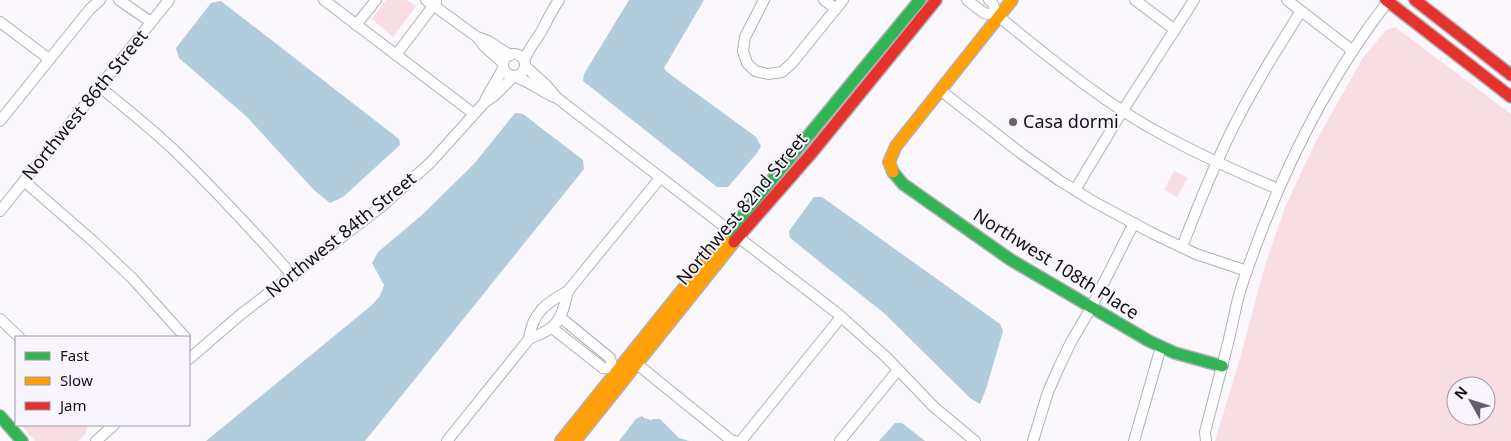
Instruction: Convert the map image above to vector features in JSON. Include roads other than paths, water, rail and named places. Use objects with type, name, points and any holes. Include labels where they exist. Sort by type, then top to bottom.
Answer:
[{"type":"street","points":[[0,121],[90,9],[100,0]]},
{"type":"street","points":[[119,0],[151,22]]},
{"type":"street","name":"Northwest 86th Street","points":[[0,211],[169,0]]},
{"type":"street","points":[[324,0],[474,114]]},
{"type":"street","points":[[356,24],[376,0]]},
{"type":"street","points":[[514,77],[522,74],[528,50],[541,32],[559,0]]},
{"type":"street","points":[[764,0],[745,37],[743,51],[748,63],[755,71],[768,74],[782,72],[792,63],[843,0]]},
{"type":"street","points":[[824,0],[836,10]]},
{"type":"street","name":"Northwest 82nd Street","points":[[575,441],[619,373],[637,364],[803,144],[920,0]]},
{"type":"street","name":"Northwest 82nd Street","points":[[561,441],[734,234],[810,155],[936,0]]},
{"type":"street","points":[[967,0],[984,14],[998,16]]},
{"type":"street","points":[[989,0],[992,2],[998,16],[1073,76],[1123,110],[1164,136],[1278,189]]},
{"type":"street","points":[[1012,0],[940,90],[1022,154],[1075,190],[1134,223],[1196,254],[1247,271]]},
{"type":"street","points":[[1135,0],[1175,30]]},
{"type":"street","points":[[1075,190],[1123,110],[1194,0]]},
{"type":"street","points":[[1286,0],[1353,51]]},
{"type":"street","points":[[1198,441],[1206,436],[1241,290],[1278,189],[1306,130],[1362,35],[1387,0],[1511,97]]},
{"type":"street","points":[[1415,0],[1511,75]]},
{"type":"street","points":[[396,55],[432,2],[477,37],[503,66],[506,74],[526,81],[557,98]]},
{"type":"street","points":[[1182,247],[1217,162],[1254,88],[1301,11]]},
{"type":"street","points":[[503,66],[504,60],[521,50],[548,17]]},
{"type":"street","points":[[0,22],[49,59]]},
{"type":"street","points":[[477,37],[512,54],[522,56],[525,63],[557,98],[841,317],[880,352],[934,407],[975,441]]},
{"type":"street","name":"Northwest 84th Street","points":[[190,358],[240,316],[381,207],[432,162],[484,102],[503,66]]},
{"type":"street","name":"Northwest 84th Street","points":[[484,102],[494,96],[514,77]]},
{"type":"street","points":[[100,87],[141,120],[201,176],[293,276]]},
{"type":"street","name":"Northwest 108th Place","points":[[940,90],[889,157],[892,172],[903,184],[1011,260],[1149,342],[1174,353],[1222,366]]},
{"type":"street","points":[[529,339],[530,326],[540,311],[552,300],[568,291],[660,178]]},
{"type":"street","points":[[24,181],[133,279],[184,336]]},
{"type":"street","points":[[1032,441],[1048,392],[1059,367],[1134,223]]},
{"type":"street","points":[[447,441],[529,339],[544,333],[556,325],[564,308],[568,291]]},
{"type":"street","points":[[560,317],[610,358],[619,373]]},
{"type":"street","points":[[741,441],[841,317]]},
{"type":"street","points":[[0,319],[18,336]]},
{"type":"street","points":[[552,328],[603,368],[619,373]]},
{"type":"street","points":[[190,343],[197,352]]},
{"type":"street","points":[[1134,441],[1161,347]]},
{"type":"street","points":[[637,364],[732,441],[735,441]]},
{"type":"street","points":[[840,441],[898,370]]},
{"type":"street","points":[[0,416],[22,441]]},
{"type":"street","points":[[96,441],[109,427]]},
{"type":"water","points":[[629,0],[704,0],[664,68],[756,137],[761,146],[728,187],[717,187],[583,81],[584,74]]},
{"type":"water","points":[[221,1],[399,139],[400,145],[343,197],[330,203],[314,190],[247,117],[179,58],[176,48],[211,3]]},
{"type":"water","points":[[515,113],[523,114],[583,160],[584,169],[365,441],[206,441],[372,305],[380,296],[384,285],[372,263],[378,252],[422,215],[474,164]]},
{"type":"water","points":[[814,197],[822,197],[1000,324],[1003,331],[980,404],[970,398],[885,314],[790,238],[789,231]]},
{"type":"water","points":[[642,416],[651,420],[660,419],[679,438],[689,441],[619,441],[636,419]]},
{"type":"water","points":[[895,423],[902,423],[925,441],[879,441]]},
{"type":"place","name":"Casa dormi","points":[[1013,122]]}]
